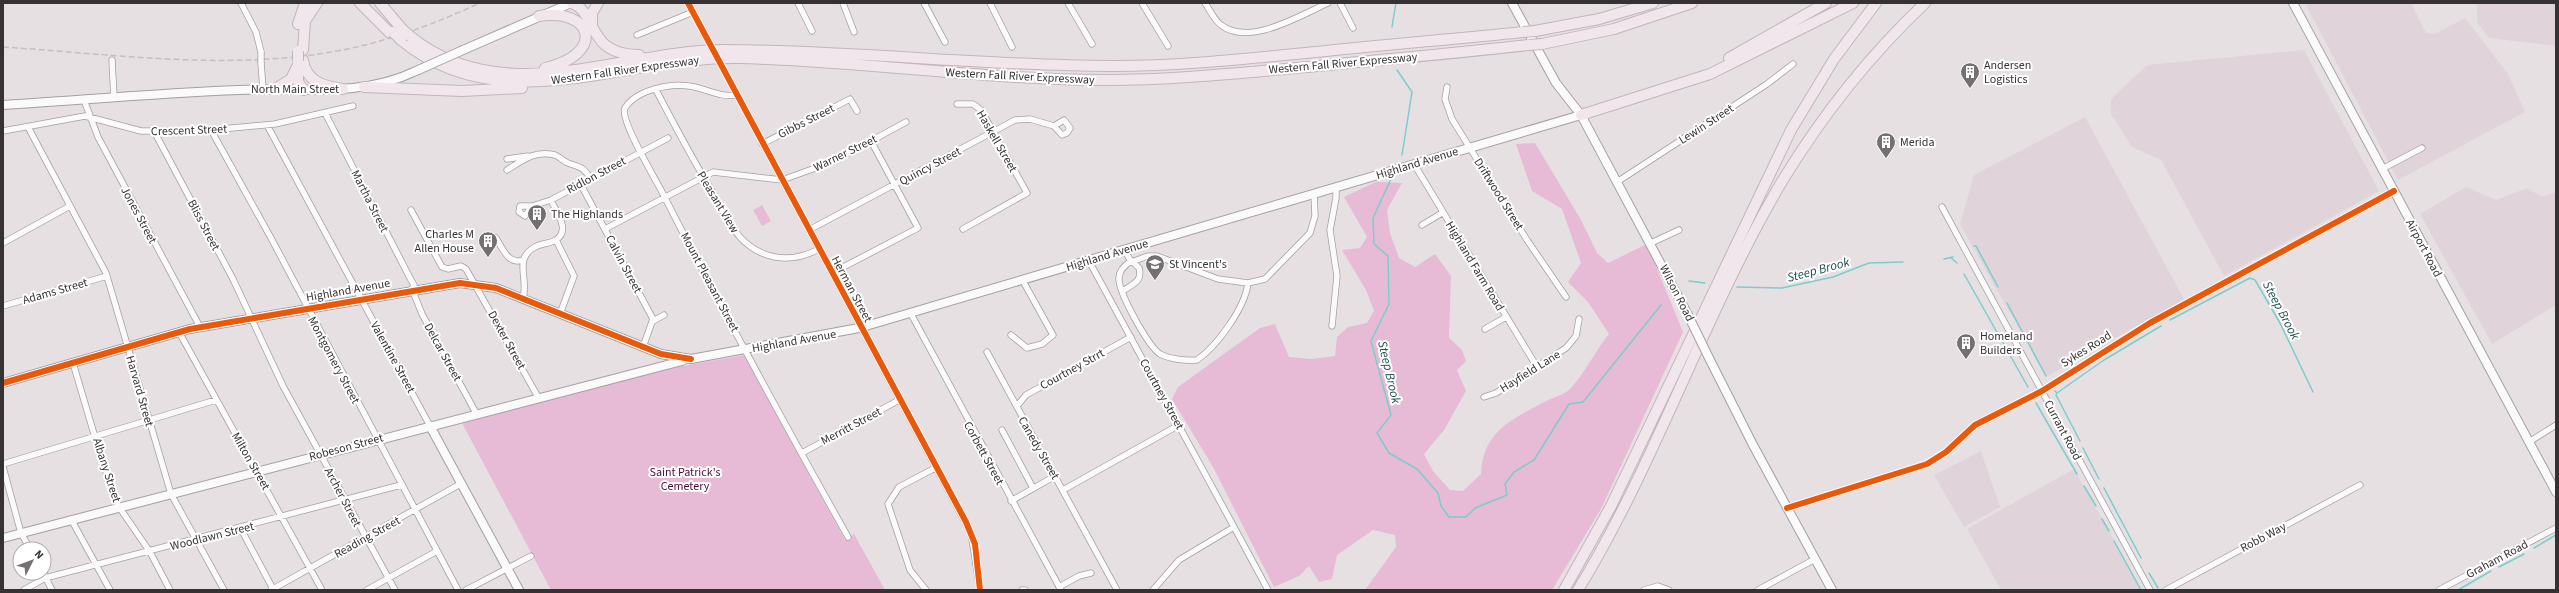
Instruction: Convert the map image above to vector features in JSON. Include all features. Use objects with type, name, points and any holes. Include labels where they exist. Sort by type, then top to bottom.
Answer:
[{"type":"highway","points":[[304,3],[298,24],[300,57],[306,71],[314,80],[343,89]]},
{"type":"highway","points":[[304,90],[298,82],[304,21],[317,3]]},
{"type":"highway","points":[[360,3],[399,35]]},
{"type":"highway","name":"Western Fall River Expressway","points":[[370,3],[399,35],[424,57],[454,72],[493,81],[534,83],[686,61],[737,58],[1042,78],[1140,79],[1217,75],[1542,44],[1622,27],[1692,3]]},
{"type":"highway","name":"Western Fall River Expressway","points":[[380,3],[399,35],[450,61],[490,73],[539,74],[675,54],[740,51],[1076,66],[1208,62],[1535,31],[1595,20],[1653,3]]},
{"type":"highway","points":[[490,73],[543,69],[571,60],[584,47],[585,38],[583,28],[572,3]]},
{"type":"highway","points":[[572,3],[580,8],[593,32],[606,45],[622,53],[641,56],[675,54]]},
{"type":"highway","points":[[593,32],[591,16],[598,3]]},
{"type":"highway","points":[[1671,86],[1760,43],[1826,3]]},
{"type":"highway","points":[[1581,114],[1671,86],[1740,61],[1853,3]]},
{"type":"highway","points":[[1564,590],[1618,492],[1796,120],[1834,59],[1876,3]]},
{"type":"highway","points":[[1578,590],[1619,515],[1750,242],[1781,185],[1813,134],[1849,86],[1877,52],[1925,3]]},
{"type":"highway","points":[[539,16],[566,16],[576,20],[583,28]]},
{"type":"highway","points":[[275,89],[291,79],[300,57]]},
{"type":"highway","points":[[364,87],[487,91],[535,87],[572,78]]},
{"type":"main road","name":"North Main Street","points":[[3,105],[263,89],[304,90],[364,87],[390,81],[416,71],[539,16],[572,3]]},
{"type":"main road","name":"Wilson Road","points":[[1512,3],[1556,83],[1581,114],[1651,243],[1786,508],[1832,590]]},
{"type":"main road","name":"Airport Road","points":[[2293,3],[2556,492]]},
{"type":"main road","name":"Highland Avenue","points":[[3,383],[200,327],[412,289],[456,283],[473,283],[496,288],[643,347],[668,356],[691,360],[860,328],[911,314],[1581,114]]},
{"type":"main road","name":"Robeson Street","points":[[3,538],[476,413],[691,360]]},
{"type":"main road","name":"Valentine Street","points":[[430,426],[519,590]]},
{"type":"street","points":[[241,3],[256,32],[261,52],[263,89]]},
{"type":"street","name":"Herman Street","points":[[688,3],[860,328],[937,467],[973,536],[980,590]]},
{"type":"street","points":[[798,3],[812,30]]},
{"type":"street","points":[[843,3],[854,32]]},
{"type":"street","points":[[924,3],[945,42]]},
{"type":"street","points":[[990,3],[1012,47]]},
{"type":"street","points":[[1068,3],[1092,44]]},
{"type":"street","points":[[1142,3],[1168,46]]},
{"type":"street","points":[[1205,3],[1218,23],[1234,31],[1264,30],[1328,3]]},
{"type":"street","points":[[1340,3],[1353,28]]},
{"type":"street","points":[[638,35],[693,12]]},
{"type":"street","points":[[112,60],[114,98]]},
{"type":"street","name":"Lewin Street","points":[[1617,182],[1767,84],[1793,64]]},
{"type":"street","points":[[656,90],[673,85],[690,86],[729,96],[736,95]]},
{"type":"street","name":"Driftwood Street","points":[[1446,87],[1445,99],[1450,116],[1523,234],[1566,297]]},
{"type":"street","name":"Mount Pleasant Street","points":[[656,90],[635,99],[624,111],[626,123],[848,537]]},
{"type":"street","name":"Pleasant View","points":[[656,90],[702,177],[738,236],[753,249],[764,254],[786,259],[809,254],[819,248]]},
{"type":"street","name":"Gibbs Street","points":[[762,144],[850,99],[857,111]]},
{"type":"street","name":"Jones Street","points":[[84,100],[88,116],[116,171],[200,327]]},
{"type":"street","name":"Haskell Street","points":[[957,104],[978,107],[1028,193],[963,229]]},
{"type":"street","name":"Crescent Street","points":[[3,131],[88,116],[141,131],[155,133],[211,130],[267,125],[353,106]]},
{"type":"street","name":"Martha Street","points":[[325,113],[414,285],[412,289]]},
{"type":"street","name":"Quincy Street","points":[[809,230],[1015,120],[1023,118],[1054,126]]},
{"type":"street","name":"Warner Street","points":[[782,180],[832,162],[906,122]]},
{"type":"street","name":"Valentine Street","points":[[267,125],[430,426]]},
{"type":"street","name":"Harvard Street","points":[[28,127],[107,276],[171,494],[195,540],[224,590]]},
{"type":"street","name":"Montgomery Street","points":[[211,130],[458,590]]},
{"type":"street","name":"Bliss Street","points":[[155,133],[233,280],[250,318]]},
{"type":"street","name":"Ridlon Street","points":[[532,206],[551,200],[641,150],[668,138]]},
{"type":"street","points":[[832,274],[918,228],[871,141]]},
{"type":"street","points":[[2382,169],[2422,148]]},
{"type":"street","points":[[507,159],[528,156],[555,155],[568,163],[581,166],[590,178]]},
{"type":"street","points":[[507,170],[528,156]]},
{"type":"street","name":"Highland Farm Road","points":[[1414,164],[1442,213],[1537,367]]},
{"type":"street","points":[[605,229],[713,172],[726,172],[782,180]]},
{"type":"street","name":"Calvin Street","points":[[580,183],[653,321]]},
{"type":"street","points":[[1332,326],[1337,276],[1330,230],[1336,198],[1336,187]]},
{"type":"street","name":"Sykes Road","points":[[1786,508],[1917,469],[1944,454],[1969,428],[2042,391],[2150,323],[2394,191]]},
{"type":"street","points":[[1248,283],[1245,299],[1238,314],[1207,351],[1195,360],[1166,356],[1156,350],[1127,302],[1119,276],[1122,268],[1133,261],[1148,256],[1157,256],[1218,279],[1248,283],[1265,279],[1310,233],[1315,216],[1314,194]]},
{"type":"street","points":[[523,299],[526,284],[522,267],[523,260],[532,248],[556,240],[562,233],[563,226],[551,200]]},
{"type":"street","points":[[3,243],[70,206]]},
{"type":"street","name":"Currant Road","points":[[1942,208],[2150,590]]},
{"type":"street","name":"Dexter Street","points":[[411,210],[442,267],[448,269],[461,266],[466,269],[473,283],[490,309],[538,397]]},
{"type":"street","points":[[1422,226],[1442,213]]},
{"type":"street","points":[[1651,243],[1679,230]]},
{"type":"street","points":[[496,238],[509,258],[516,261],[523,260]]},
{"type":"street","points":[[556,240],[574,276],[560,314]]},
{"type":"street","points":[[1123,291],[1135,284],[1139,279],[1140,271],[1124,250]]},
{"type":"street","name":"Courtney Street","points":[[1088,261],[1179,425],[1266,589]]},
{"type":"street","name":"Adams Street","points":[[3,306],[107,276]]},
{"type":"street","points":[[1011,335],[1022,346],[1027,348],[1039,345],[1053,335],[1022,281]]},
{"type":"street","name":"Delcar Street","points":[[412,289],[422,314],[476,413]]},
{"type":"street","name":"Corbett Street","points":[[911,314],[1060,589]]},
{"type":"street","points":[[643,347],[653,321],[664,315]]},
{"type":"street","points":[[1485,329],[1506,317]]},
{"type":"street","name":"Archer Street","points":[[250,318],[283,386],[395,590]]},
{"type":"street","name":"Hayfield Lane","points":[[1484,397],[1496,393],[1560,353],[1572,342],[1579,329],[1579,319]]},
{"type":"street","name":"Milton Street","points":[[180,332],[216,400],[257,471],[322,590]]},
{"type":"street","name":"Courtney Strrt","points":[[1017,406],[1026,395],[1131,337]]},
{"type":"street","points":[[987,352],[1017,406]]},
{"type":"street","name":"Albany Street","points":[[73,363],[119,507],[150,552],[170,590]]},
{"type":"street","points":[[26,541],[21,533],[3,465],[216,400]]},
{"type":"street","name":"Merritt Street","points":[[802,453],[899,400]]},
{"type":"street","name":"Canedy Street","points":[[1017,406],[1020,416],[1063,490]]},
{"type":"street","points":[[1117,590],[1063,490],[1179,425]]},
{"type":"street","points":[[2529,442],[2556,425]]},
{"type":"street","points":[[1002,430],[1033,488]]},
{"type":"street","points":[[926,590],[913,576],[907,563],[888,504],[892,494],[901,486],[937,467]]},
{"type":"street","points":[[1011,501],[1055,476]]},
{"type":"street","name":"Reading Street","points":[[272,589],[366,538],[462,483]]},
{"type":"street","name":"Woodlawn Street","points":[[52,574],[98,566],[283,518],[401,485]]},
{"type":"street","name":"Robb Way","points":[[2166,590],[2360,485]]},
{"type":"street","points":[[71,519],[110,590]]},
{"type":"street","points":[[1153,590],[1176,562],[1234,527]]},
{"type":"street","points":[[241,528],[272,589]]},
{"type":"street","name":"Graham Road","points":[[2439,590],[2556,528]]},
{"type":"street","points":[[367,590],[437,551]]},
{"type":"street","points":[[466,590],[531,556]]},
{"type":"street","points":[[1758,590],[1815,560]]},
{"type":"street","points":[[1060,589],[1079,576],[1091,573]]},
{"type":"street","name":"Woodlawn Street","points":[[24,590],[36,581]]},
{"type":"street","points":[[47,581],[52,590]]},
{"type":"street","points":[[1644,590],[1658,586],[1669,590]]},
{"type":"shaded area","points":[[2312,3],[2411,3],[2426,33],[2435,34],[2465,18],[2508,74],[2525,112],[2398,180],[2306,5]]},
{"type":"shaded area","points":[[2477,3],[2556,3],[2556,46],[2489,38],[2477,22]]},
{"type":"shaded area","points":[[2304,50],[2379,191],[2224,276],[2161,160],[2132,147],[2111,114],[2111,99],[2147,65]]},
{"type":"shaded area","points":[[2085,117],[2184,299],[2046,377],[1960,224],[1974,175]]},
{"type":"shaded area","points":[[2466,187],[2496,200],[2527,188],[2542,197],[2556,192],[2556,305],[2492,344],[2420,214]]},
{"type":"shaded area","points":[[1981,451],[2000,507],[1964,527],[1934,475]]},
{"type":"shaded area","points":[[2074,469],[2142,590],[2001,590],[1967,529]]},
{"type":"green space","points":[[1535,143],[1581,220],[1597,253],[1608,263],[1647,244],[1683,332],[1601,509],[1552,590],[1365,590],[1396,547],[1395,535],[1373,530],[1337,555],[1332,579],[1319,582],[1309,566],[1299,576],[1274,587],[1213,467],[1172,399],[1178,387],[1260,328],[1275,324],[1289,357],[1312,359],[1335,356],[1337,337],[1348,327],[1367,323],[1374,311],[1366,290],[1342,250],[1360,248],[1367,237],[1344,197],[1376,182],[1402,183],[1387,210],[1390,233],[1399,258],[1415,267],[1435,254],[1451,276],[1449,338],[1462,350],[1466,361],[1457,370],[1466,391],[1444,430],[1424,454],[1433,471],[1450,490],[1463,491],[1481,474],[1483,459],[1487,447],[1494,436],[1512,420],[1523,413],[1568,391],[1609,334],[1588,302],[1568,282],[1581,263],[1562,209],[1532,191],[1516,144]]},
{"type":"green space","points":[[762,205],[771,221],[762,226],[753,210]]},
{"type":"green space","name":"Saint Patrick's Cemetery","points":[[744,355],[845,540],[854,534],[885,590],[551,590],[462,423],[666,369]]},
{"type":"waterway","name":"Steep Brook","points":[[1392,27],[1396,3]]},
{"type":"waterway","name":"Steep Brook","points":[[1397,70],[1412,92],[1402,155]]},
{"type":"waterway","name":"Steep Brook","points":[[1391,179],[1373,218],[1374,244],[1388,256],[1389,304],[1371,341],[1391,415],[1377,433],[1389,453],[1417,469],[1438,493],[1441,506],[1449,517],[1466,517],[1475,508],[1507,495],[1505,484],[1514,472],[1534,460],[1569,404],[1583,402],[1661,305]]},
{"type":"waterway","name":"Steep Brook","points":[[1974,246],[1976,246],[1998,287]]},
{"type":"waterway","name":"Steep Brook","points":[[1944,259],[1953,257]]},
{"type":"waterway","name":"Steep Brook","points":[[1951,258],[1957,263]]},
{"type":"waterway","name":"Steep Brook","points":[[1737,287],[1782,288],[1833,277],[1869,263],[1903,262]]},
{"type":"waterway","points":[[1964,274],[2028,387]]},
{"type":"waterway","name":"Steep Brook","points":[[2170,320],[2250,278],[2255,280],[2280,323],[2313,392]]},
{"type":"waterway","name":"Steep Brook","points":[[1689,281],[1705,283]]},
{"type":"waterway","name":"Steep Brook","points":[[2007,303],[2046,376]]},
{"type":"waterway","name":"Steep Brook","points":[[2055,391],[2057,393],[2104,360],[2161,326]]},
{"type":"waterway","points":[[2057,393],[2056,395],[2080,441]]},
{"type":"waterway","points":[[2036,403],[2077,474]]},
{"type":"waterway","points":[[2083,448],[2099,479]]},
{"type":"waterway","points":[[2084,486],[2096,506]]},
{"type":"waterway","points":[[2104,488],[2141,558]]},
{"type":"waterway","points":[[2102,519],[2109,531]]},
{"type":"waterway","points":[[2534,548],[2556,535]]},
{"type":"waterway","points":[[2114,541],[2141,590]]},
{"type":"waterway","points":[[2499,567],[2524,554]]},
{"type":"waterway","points":[[2458,590],[2491,571]]},
{"type":"waterway","points":[[2149,573],[2158,588]]},
{"type":"railway","points":[[3,47],[170,59],[254,60],[296,57],[337,51],[374,43],[428,25],[480,3]]},
{"type":"cycle path","points":[[688,3],[966,522],[975,544],[980,590]]},
{"type":"cycle path","points":[[1787,508],[1927,464],[1946,452],[1975,425],[2042,391],[2150,323],[2394,191]]},
{"type":"cycle path","points":[[3,383],[190,329],[460,283],[496,288],[661,354],[691,359]]},
{"type":"place","name":"Andersen Logistics","points":[[1970,89]]},
{"type":"place","name":"Merida","points":[[1886,159]]},
{"type":"place","name":"The Highlands","points":[[537,231]]},
{"type":"place","name":"Charles M Allen House","points":[[488,258]]},
{"type":"place","name":"St Vincent's","points":[[1155,281]]},
{"type":"place","name":"Homeland Builders","points":[[1966,360]]}]
